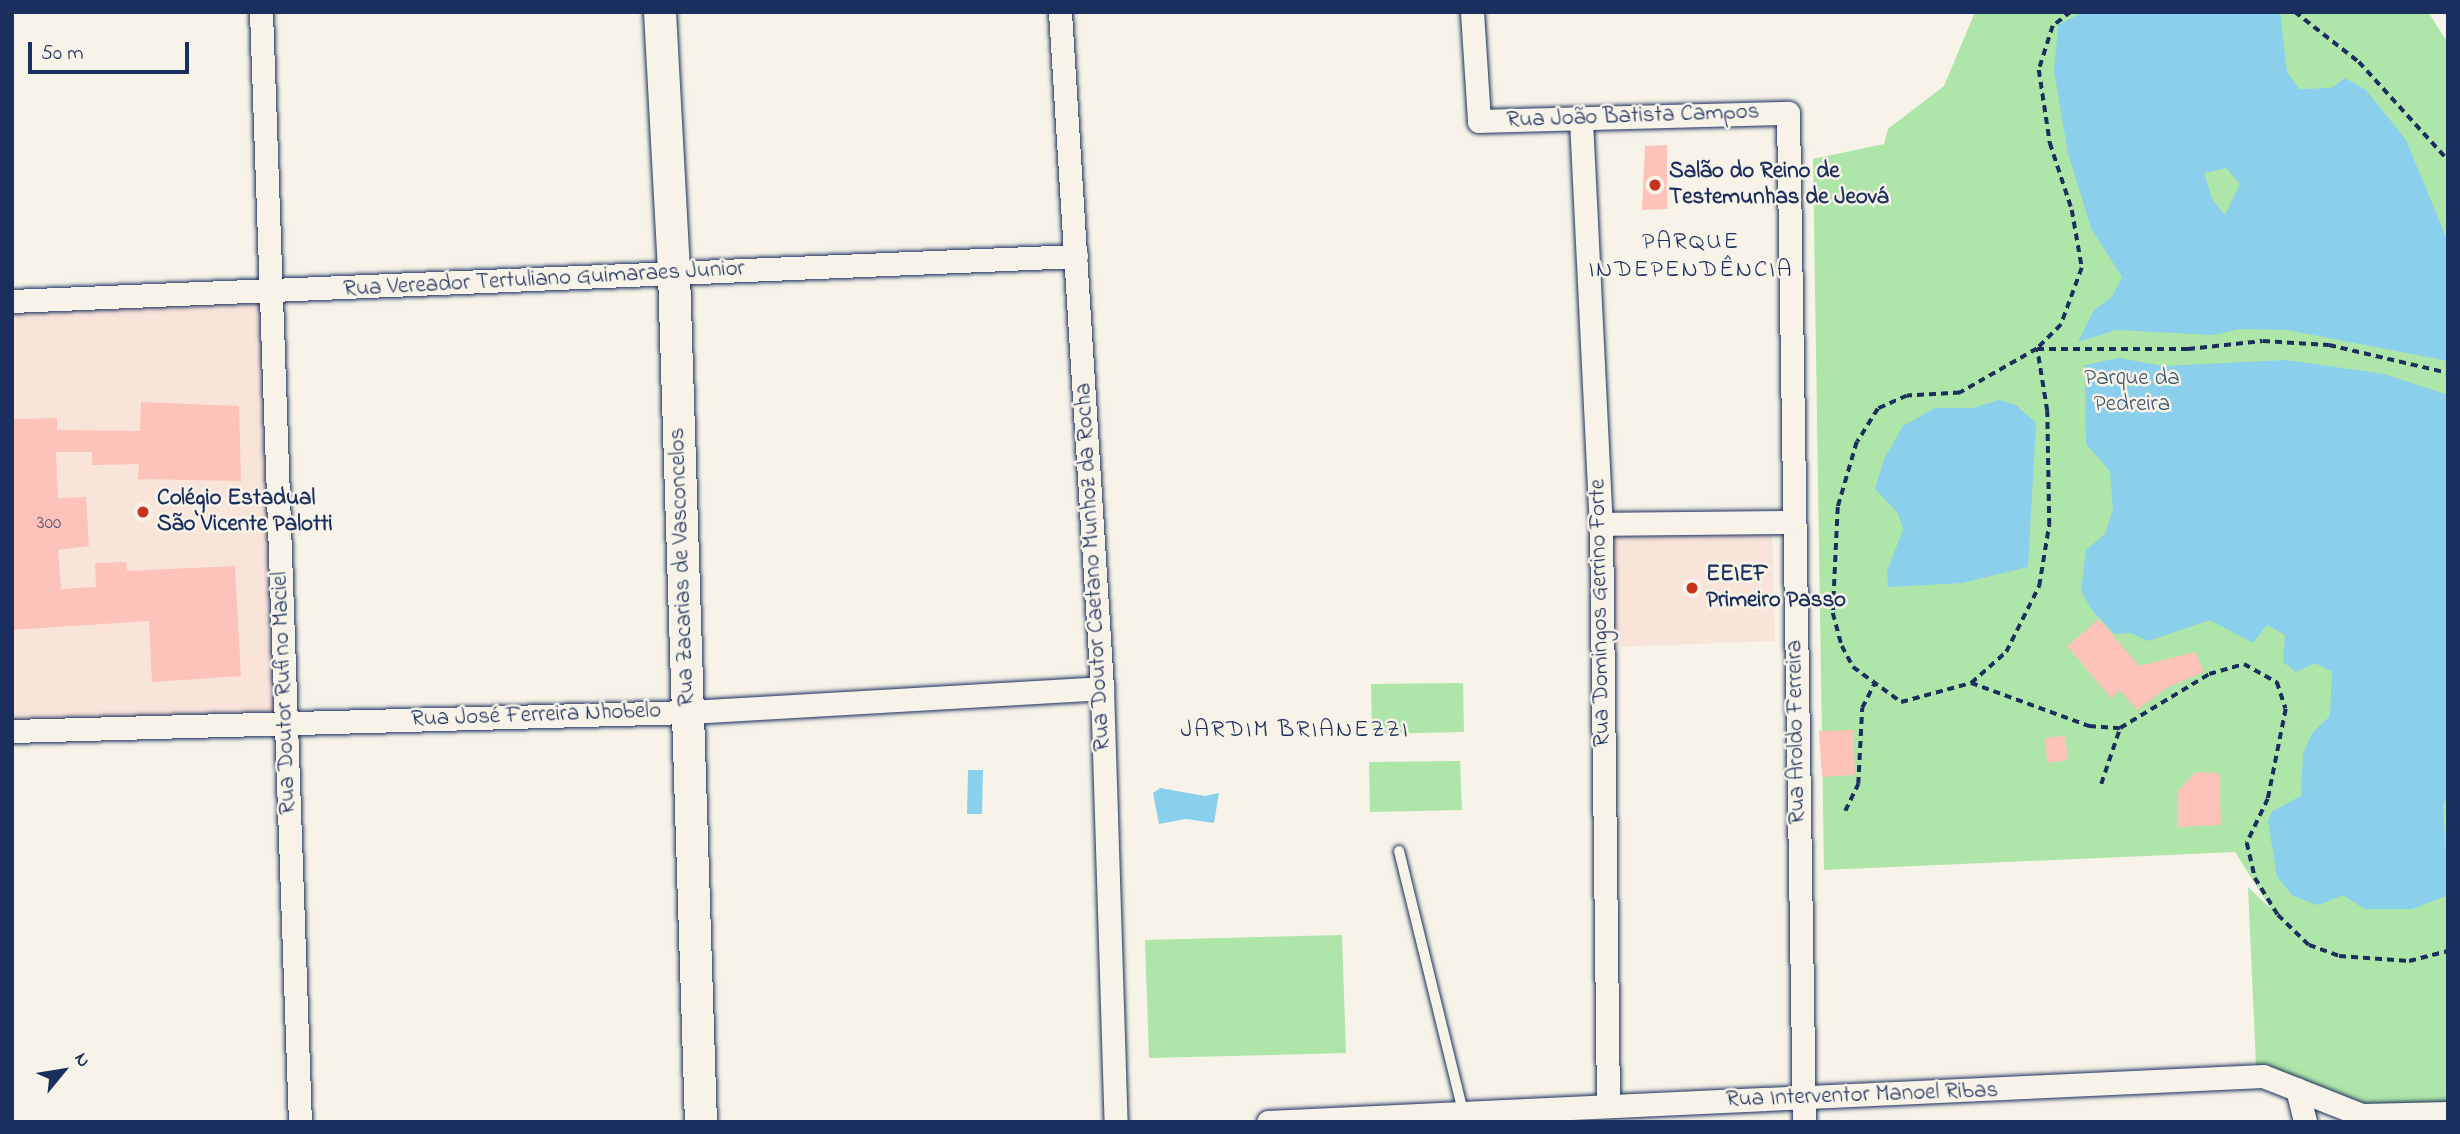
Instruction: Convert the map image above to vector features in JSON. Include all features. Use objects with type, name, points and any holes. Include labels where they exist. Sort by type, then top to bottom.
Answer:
[{"type":"street","name":"Rua Doutor Rufino Maciel","points":[[261,12],[300,1122]]},
{"type":"street","name":"Rua Zacarias de Vasconcelos","points":[[660,12],[674,274],[701,1122]]},
{"type":"street","name":"Rua Doutor Caetano Munhoz da Rocha","points":[[1060,12],[1102,688],[1116,1122]]},
{"type":"street","name":"Rua João Batista Campos","points":[[1472,12],[1479,121],[1788,113]]},
{"type":"street","name":"Rua Aroldo Ferreira","points":[[1788,113],[1804,1122]]},
{"type":"street","name":"Rua Domingos Gerrino Forte","points":[[1581,120],[1601,524],[1608,1105]]},
{"type":"street","name":"Rua Vereador Tertuliano Guimaraes Junior","points":[[12,301],[1076,256]]},
{"type":"street","points":[[1601,524],[1794,522]]},
{"type":"street","name":"Rua José Ferreira Nhobelo","points":[[12,731],[688,712],[1102,688]]},
{"type":"street","name":"Rua Interventor Manoel Ribas","points":[[1268,1122],[1463,1112],[1514,1116],[1608,1105],[2263,1076],[2362,1115],[2448,1113]]},
{"type":"street","points":[[2297,1090],[2305,1122]]},
{"type":"lane","points":[[1399,851],[1463,1112]]},
{"type":"path","points":[[2037,349],[2047,411],[2049,525],[2039,586],[2006,652],[1971,683],[1901,702],[1853,667],[1833,613],[1838,507],[1857,442],[1878,409],[1907,396],[1961,393],[2037,349],[2061,326],[2082,268],[2072,211],[2050,143],[2039,70],[2053,26],[2071,12]]},
{"type":"path","points":[[2295,12],[2358,62],[2448,160]]},
{"type":"path","points":[[2037,349],[2188,349],[2263,341],[2329,345],[2448,373]]},
{"type":"path","points":[[1971,683],[2089,726],[2120,728],[2209,674],[2244,664],[2277,682],[2286,709],[2267,799],[2247,843],[2263,891],[2309,945],[2339,956],[2409,961],[2448,951]]},
{"type":"path","points":[[1845,811],[1858,784],[1862,708],[1875,683]]},
{"type":"path","points":[[2101,783],[2120,728]]},
{"type":"shaded area","name":"Colégio Estadual São Vicente Palotti","points":[[266,297],[280,719],[12,726],[12,306]]},
{"type":"shaded area","name":"EEIEF Primeiro Passo","points":[[1772,531],[1775,641],[1614,647],[1609,534]]},
{"type":"green space","name":"Parque da Pedreira","points":[[1975,12],[2428,12],[2448,43],[2448,1105],[2376,1109],[2256,1065],[2248,887],[2271,909],[2235,852],[1824,870],[1813,159],[1884,144],[1888,129],[1944,86]]},
{"type":"green space","points":[[1463,683],[1464,732],[1372,734],[1371,684]]},
{"type":"green space","points":[[1460,761],[1462,810],[1370,812],[1369,762]]},
{"type":"green space","points":[[1342,935],[1346,1053],[1149,1058],[1145,940]]},
{"type":"water","points":[[2083,12],[2280,12],[2287,72],[2299,89],[2331,88],[2345,78],[2366,90],[2406,140],[2448,242],[2448,361],[2287,330],[2240,329],[2213,335],[2116,330],[2078,342],[2094,310],[2112,297],[2122,277],[2091,228],[2068,153],[2054,71],[2058,25]],"holes":[[[2226,168],[2240,184],[2225,215],[2212,199],[2204,173]]]},
{"type":"water","points":[[2119,358],[2163,366],[2286,360],[2384,374],[2448,395],[2448,797],[2443,803],[2448,895],[2412,909],[2365,909],[2343,895],[2318,905],[2293,896],[2277,877],[2268,821],[2272,811],[2301,796],[2303,754],[2312,733],[2330,716],[2332,672],[2315,663],[2296,672],[2283,662],[2285,635],[2267,625],[2253,643],[2210,620],[2148,641],[2131,633],[2114,634],[2092,610],[2081,591],[2086,550],[2105,534],[2113,509],[2110,471],[2086,444],[2085,365]]},
{"type":"water","points":[[1999,400],[2016,405],[2036,423],[2028,567],[1962,583],[1888,587],[1887,571],[1903,530],[1898,513],[1875,489],[1884,459],[1903,426],[1935,408],[1973,408]]},
{"type":"water","points":[[968,770],[983,770],[982,814],[967,814]]},
{"type":"water","points":[[1160,788],[1205,796],[1219,793],[1214,823],[1186,819],[1159,824],[1153,793]]},
{"type":"building","name":"Salão do Reino de Testemunhas de Jeová","points":[[1667,145],[1667,209],[1642,210],[1645,146]]},
{"type":"building","points":[[141,402],[239,406],[241,481],[138,479],[139,464],[92,465],[92,452],[56,452],[58,498],[86,497],[89,546],[58,550],[61,589],[96,587],[95,563],[126,562],[127,571],[235,566],[241,676],[152,682],[149,621],[12,630],[12,419],[57,418],[57,430],[140,431]]},
{"type":"building","points":[[2099,619],[2139,666],[2195,652],[2204,672],[2168,687],[2137,710],[2120,690],[2111,698],[2067,646]]},
{"type":"building","points":[[1853,730],[1855,775],[1822,777],[1819,731]]},
{"type":"building","points":[[2065,736],[2068,760],[2047,763],[2045,738]]},
{"type":"building","points":[[2196,772],[2219,773],[2221,825],[2177,827],[2178,791]]},
{"type":"place","name":"Salão do Reino de Testemunhas de Jeová","points":[[1655,185]]},
{"type":"place","name":"Colégio Estadual São Vicente Palotti","points":[[143,512]]},
{"type":"place","name":"EEIEF Primeiro Passo","points":[[1692,588]]},
{"type":"district","name":"PARQUE INDEPENDÊNCIA","points":[[1691,257]]},
{"type":"district","name":"JARDIM BRIANEZZI","points":[[1295,731]]}]
